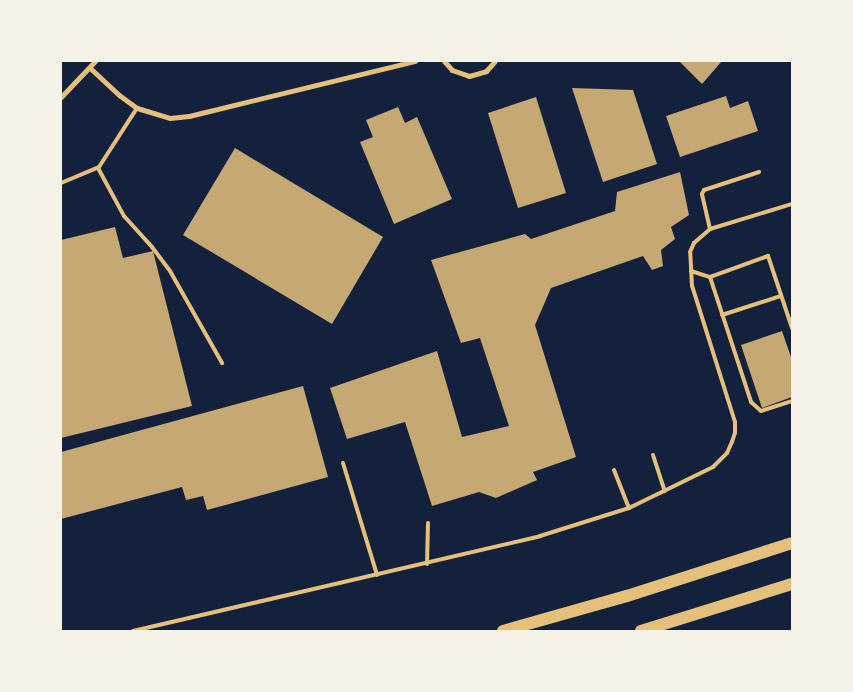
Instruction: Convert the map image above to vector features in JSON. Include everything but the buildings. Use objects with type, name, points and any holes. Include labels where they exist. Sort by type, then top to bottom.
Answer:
[{"type":"main road","points":[[756,553],[792,534]]},
{"type":"main road","points":[[503,631],[627,596],[792,543]]},
{"type":"main road","points":[[641,631],[792,584]]},
{"type":"street","points":[[61,97],[95,61]]},
{"type":"street","points":[[90,68],[119,95],[137,108],[170,118],[188,116],[415,61]]},
{"type":"street","points":[[444,61],[452,70],[469,76],[486,70],[495,61]]},
{"type":"lane","points":[[61,183],[98,168],[137,108]]},
{"type":"lane","points":[[98,168],[124,216],[152,247],[170,271],[222,363]]},
{"type":"lane","points":[[710,229],[702,194],[704,190],[759,172]]},
{"type":"lane","points":[[133,631],[427,564],[540,536],[629,508],[713,467],[727,452],[735,433],[735,422],[692,286],[690,252],[694,243],[710,229],[792,204]]},
{"type":"lane","points":[[690,271],[710,277],[768,256],[792,328]]},
{"type":"lane","points":[[710,277],[751,402],[761,411],[792,401]]},
{"type":"lane","points":[[722,315],[781,296]]},
{"type":"lane","points":[[653,455],[665,491]]},
{"type":"lane","points":[[343,463],[377,575]]},
{"type":"lane","points":[[614,470],[629,508]]},
{"type":"lane","points":[[427,564],[428,523]]}]
